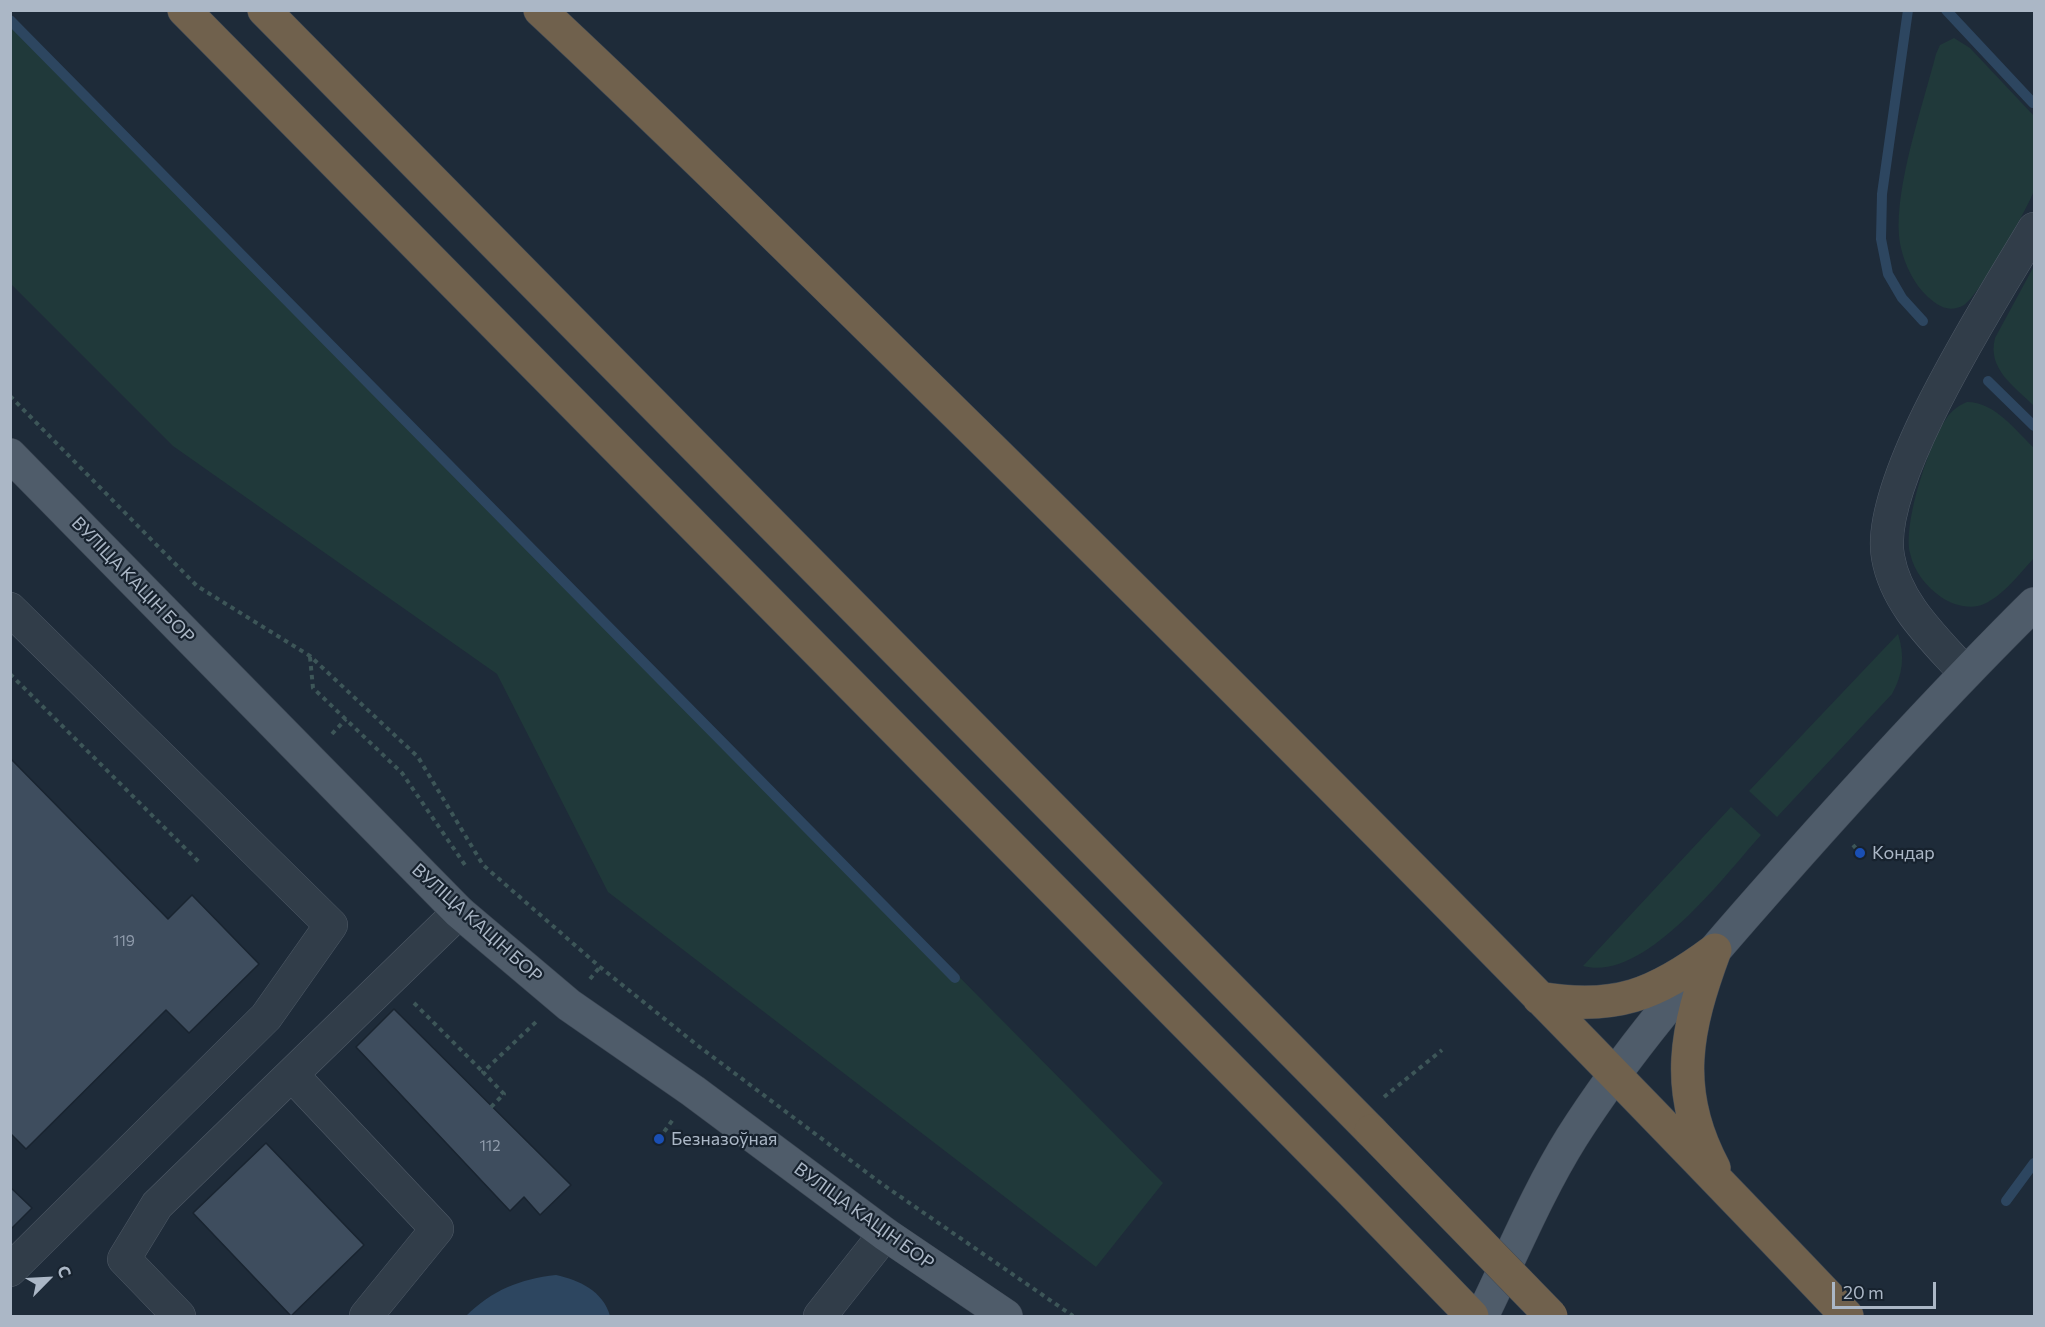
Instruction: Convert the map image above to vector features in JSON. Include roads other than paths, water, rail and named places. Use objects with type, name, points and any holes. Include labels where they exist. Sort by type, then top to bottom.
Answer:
[{"type":"highway","points":[[184,10],[1351,1191],[1472,1317]]},
{"type":"highway","points":[[264,10],[1364,1124],[1551,1317]]},
{"type":"highway","points":[[540,10],[660,122],[1116,571],[1616,1074],[1847,1317]]},
{"type":"highway","points":[[1539,998],[1572,1004],[1601,1004],[1629,997],[1656,988],[1684,973],[1715,950]]},
{"type":"highway","points":[[1715,950],[1690,1025],[1686,1063],[1690,1098],[1700,1133],[1726,1190]]},
{"type":"main road","name":"ВУЛІЦА КАЦІН БОР","points":[[10,455],[459,912],[569,1005],[693,1091],[885,1234],[1006,1317]]},
{"type":"main road","points":[[1482,1317],[1570,1140],[1616,1074],[1715,950],[1965,673],[2034,604]]},
{"type":"lane","points":[[1965,673],[1909,608],[1895,582],[1888,557],[1886,531],[1892,504],[1935,402],[2034,229]]},
{"type":"lane","points":[[10,609],[331,925],[266,1017],[10,1270]]},
{"type":"lane","points":[[179,1317],[124,1259],[157,1205],[459,912]]},
{"type":"lane","points":[[292,1075],[437,1229],[366,1317]]},
{"type":"lane","points":[[820,1317],[885,1234]]},
{"type":"water","points":[[556,1275],[573,1280],[596,1293],[607,1307],[610,1316],[466,1316],[486,1299],[507,1287],[530,1279]]},
{"type":"waterway","points":[[1908,10],[1882,194],[1881,239],[1888,274],[1902,298],[1923,321]]},
{"type":"waterway","points":[[1946,10],[2033,103]]},
{"type":"waterway","points":[[10,20],[955,978]]},
{"type":"waterway","points":[[1988,381],[2034,426]]},
{"type":"waterway","points":[[2006,1201],[2034,1163]]},
{"type":"place","name":"Кондар","points":[[1860,853]]},
{"type":"place","name":"Безназоўная","points":[[659,1139]]}]
